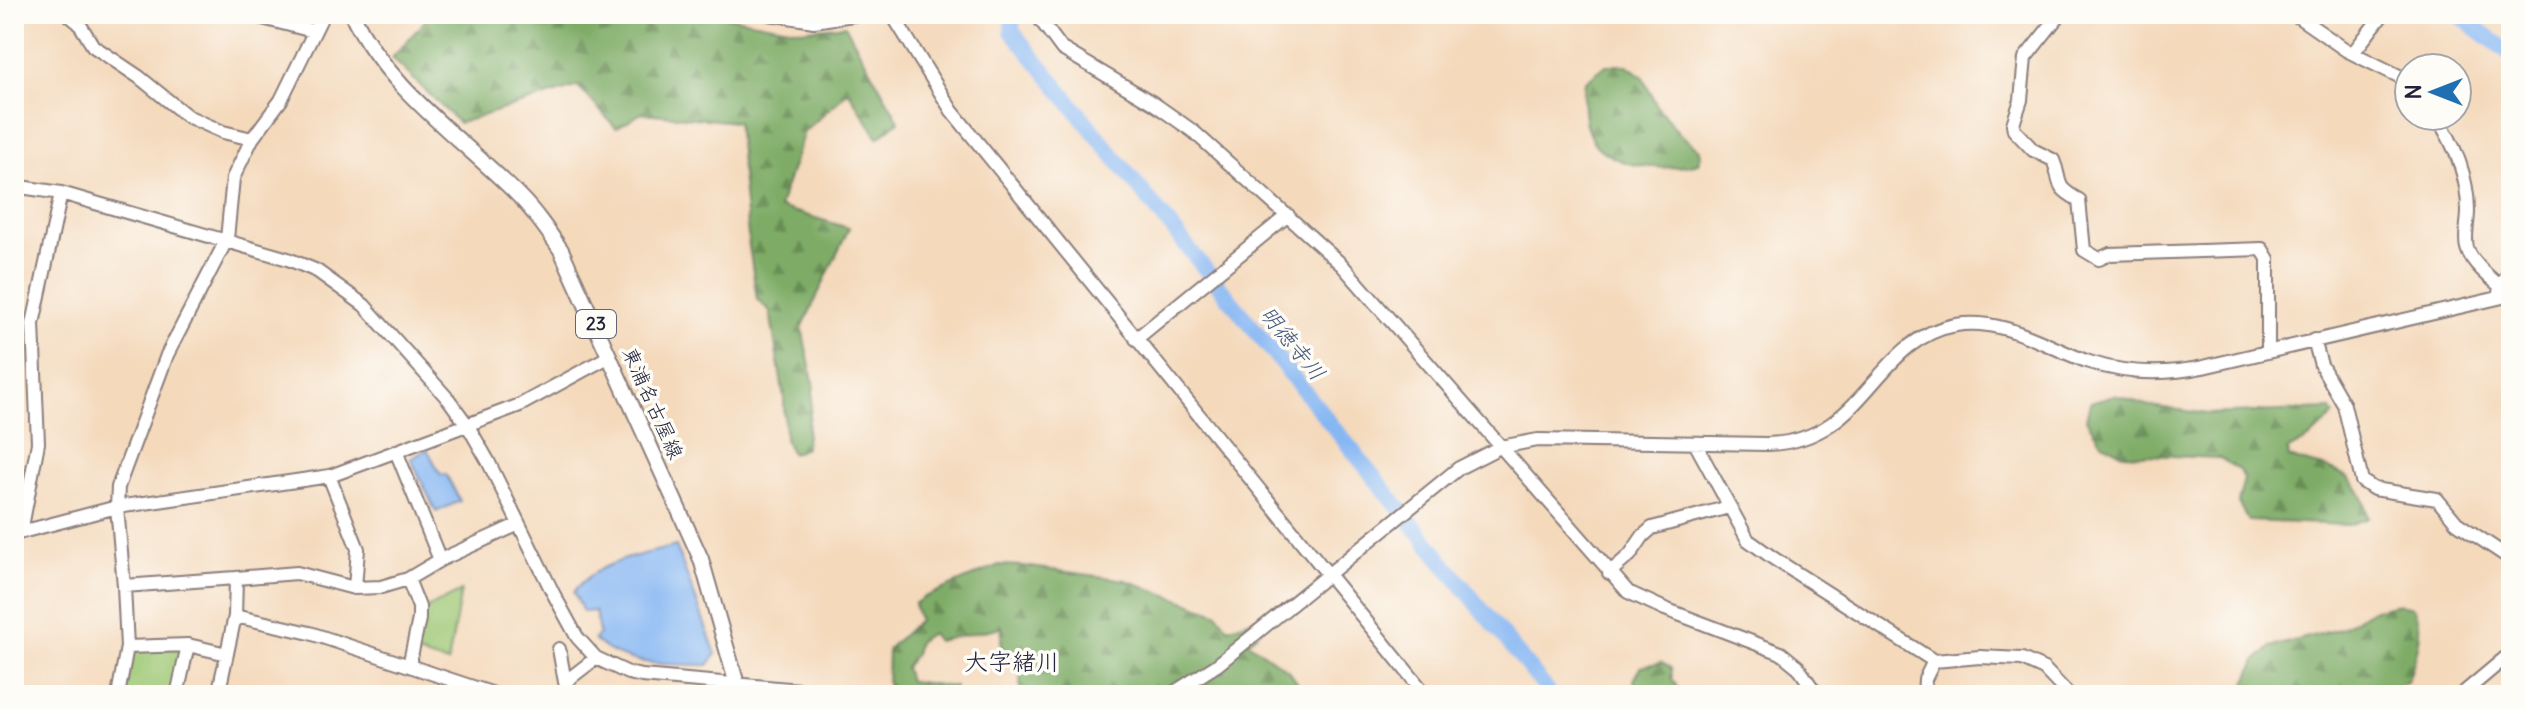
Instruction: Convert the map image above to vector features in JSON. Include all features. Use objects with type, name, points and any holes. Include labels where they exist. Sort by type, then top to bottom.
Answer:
[{"type":"main road","name":"東浦名古屋線","points":[[352,14],[385,68],[411,97],[498,175],[539,219],[561,250],[701,559],[739,691]]},
{"type":"street","points":[[68,14],[79,23],[93,46],[139,77],[187,116],[207,126],[252,139]]},
{"type":"street","points":[[247,14],[313,31]]},
{"type":"street","points":[[118,695],[127,647],[118,487],[167,355],[227,239],[233,178],[252,139],[281,100],[323,14]]},
{"type":"street","points":[[769,14],[814,21],[859,14]]},
{"type":"street","points":[[892,14],[952,111],[1426,695]]},
{"type":"street","points":[[1036,14],[1062,49],[1153,103],[1194,132],[1342,265],[1628,592],[1646,602],[1781,653],[1798,667],[1817,695]]},
{"type":"street","points":[[2060,14],[2025,58],[2019,111],[2013,124],[2014,130],[2033,150],[2053,160],[2057,181],[2079,200],[2084,250],[2099,259],[2110,254],[2262,249],[2268,259],[2268,352]]},
{"type":"street","points":[[2294,14],[2353,53],[2393,73]]},
{"type":"street","points":[[2353,53],[2383,14]]},
{"type":"street","points":[[2445,132],[2464,182],[2468,212],[2466,245],[2469,253],[2503,293]]},
{"type":"street","points":[[14,186],[61,193],[288,259],[317,271],[364,305],[449,400],[468,426],[570,625],[596,658],[628,673],[718,682],[739,691],[856,695]]},
{"type":"street","points":[[61,193],[33,324],[38,443],[17,533],[117,507],[329,476],[520,405],[610,356]]},
{"type":"street","points":[[1136,339],[1288,215]]},
{"type":"street","points":[[2503,293],[2511,271]]},
{"type":"street","points":[[1170,695],[1217,665],[1459,468],[1500,447],[1538,440],[1781,444],[1819,433],[1856,404],[1905,349],[1933,332],[1954,325],[1977,323],[1998,326],[2087,361],[2130,371],[2181,371],[2503,293]]},
{"type":"street","points":[[2314,340],[2321,365],[2344,405],[2362,481],[2374,489],[2437,499],[2457,523],[2511,559]]},
{"type":"street","points":[[1695,443],[1748,540],[1934,661],[1980,657],[2022,659],[2044,669],[2069,695]]},
{"type":"street","points":[[396,451],[440,560]]},
{"type":"street","points":[[329,476],[358,549],[355,588]]},
{"type":"street","points":[[1609,573],[1630,555],[1652,528],[1729,507]]},
{"type":"street","points":[[124,586],[297,573],[355,588],[381,587],[408,579],[440,560],[519,524]]},
{"type":"street","points":[[218,695],[235,616],[236,578]]},
{"type":"street","points":[[408,579],[419,607],[409,666]]},
{"type":"street","points":[[235,616],[310,633],[497,695]]},
{"type":"street","points":[[127,647],[188,645],[227,654]]},
{"type":"street","points":[[177,695],[188,645]]},
{"type":"street","points":[[559,649],[567,688]]},
{"type":"street","points":[[2461,695],[2511,653]]},
{"type":"street","points":[[567,688],[596,658]]},
{"type":"street","points":[[1924,695],[1925,679],[1934,661]]},
{"type":"green space","points":[[431,14],[521,14],[542,28],[589,22],[614,14],[711,14],[801,30],[845,25],[899,121],[878,138],[848,91],[804,132],[779,207],[849,228],[802,328],[814,386],[805,448],[792,454],[785,440],[784,398],[770,311],[757,299],[749,246],[737,122],[642,113],[616,128],[578,86],[459,123],[392,58]]},
{"type":"green space","points":[[1606,65],[1627,65],[1643,77],[1658,108],[1679,133],[1700,150],[1698,163],[1663,168],[1637,165],[1614,158],[1597,146],[1585,120],[1585,82]]},
{"type":"green space","points":[[2114,395],[2150,406],[2208,414],[2330,409],[2334,415],[2309,439],[2288,450],[2289,458],[2330,469],[2351,480],[2364,502],[2368,518],[2348,525],[2249,521],[2238,503],[2244,479],[2239,470],[2219,458],[2123,454],[2101,442],[2086,419],[2090,402]]},
{"type":"green space","points":[[999,565],[1126,580],[1217,613],[1228,628],[1281,610],[1248,642],[1289,671],[1306,695],[1020,695],[1021,665],[1000,661],[1002,627],[937,641],[931,633],[918,642],[915,654],[905,667],[909,681],[955,687],[954,695],[887,691],[888,649],[919,620],[914,604]]},
{"type":"green space","points":[[461,591],[448,663],[413,653],[425,609]]},
{"type":"green space","points":[[2400,604],[2414,607],[2418,616],[2418,644],[2408,681],[2385,695],[2243,695],[2256,661],[2271,647],[2339,629],[2375,609]]},
{"type":"green space","points":[[181,648],[183,652],[172,695],[125,695],[133,650]]},
{"type":"green space","points":[[1661,662],[1671,668],[1672,679],[1682,695],[1636,695],[1634,680],[1641,667]]},
{"type":"water","points":[[427,449],[441,475],[446,474],[460,501],[436,512],[411,459]]},
{"type":"water","points":[[676,546],[716,654],[708,665],[634,660],[620,656],[594,640],[599,633],[595,611],[583,612],[574,592],[583,581],[607,566]]},
{"type":"waterway","name":"明徳寺川","points":[[1013,14],[1012,31],[1551,695]]},
{"type":"waterway","points":[[2457,14],[2511,54]]},
{"type":"district","name":"大字緒川","points":[[1012,662]]}]
